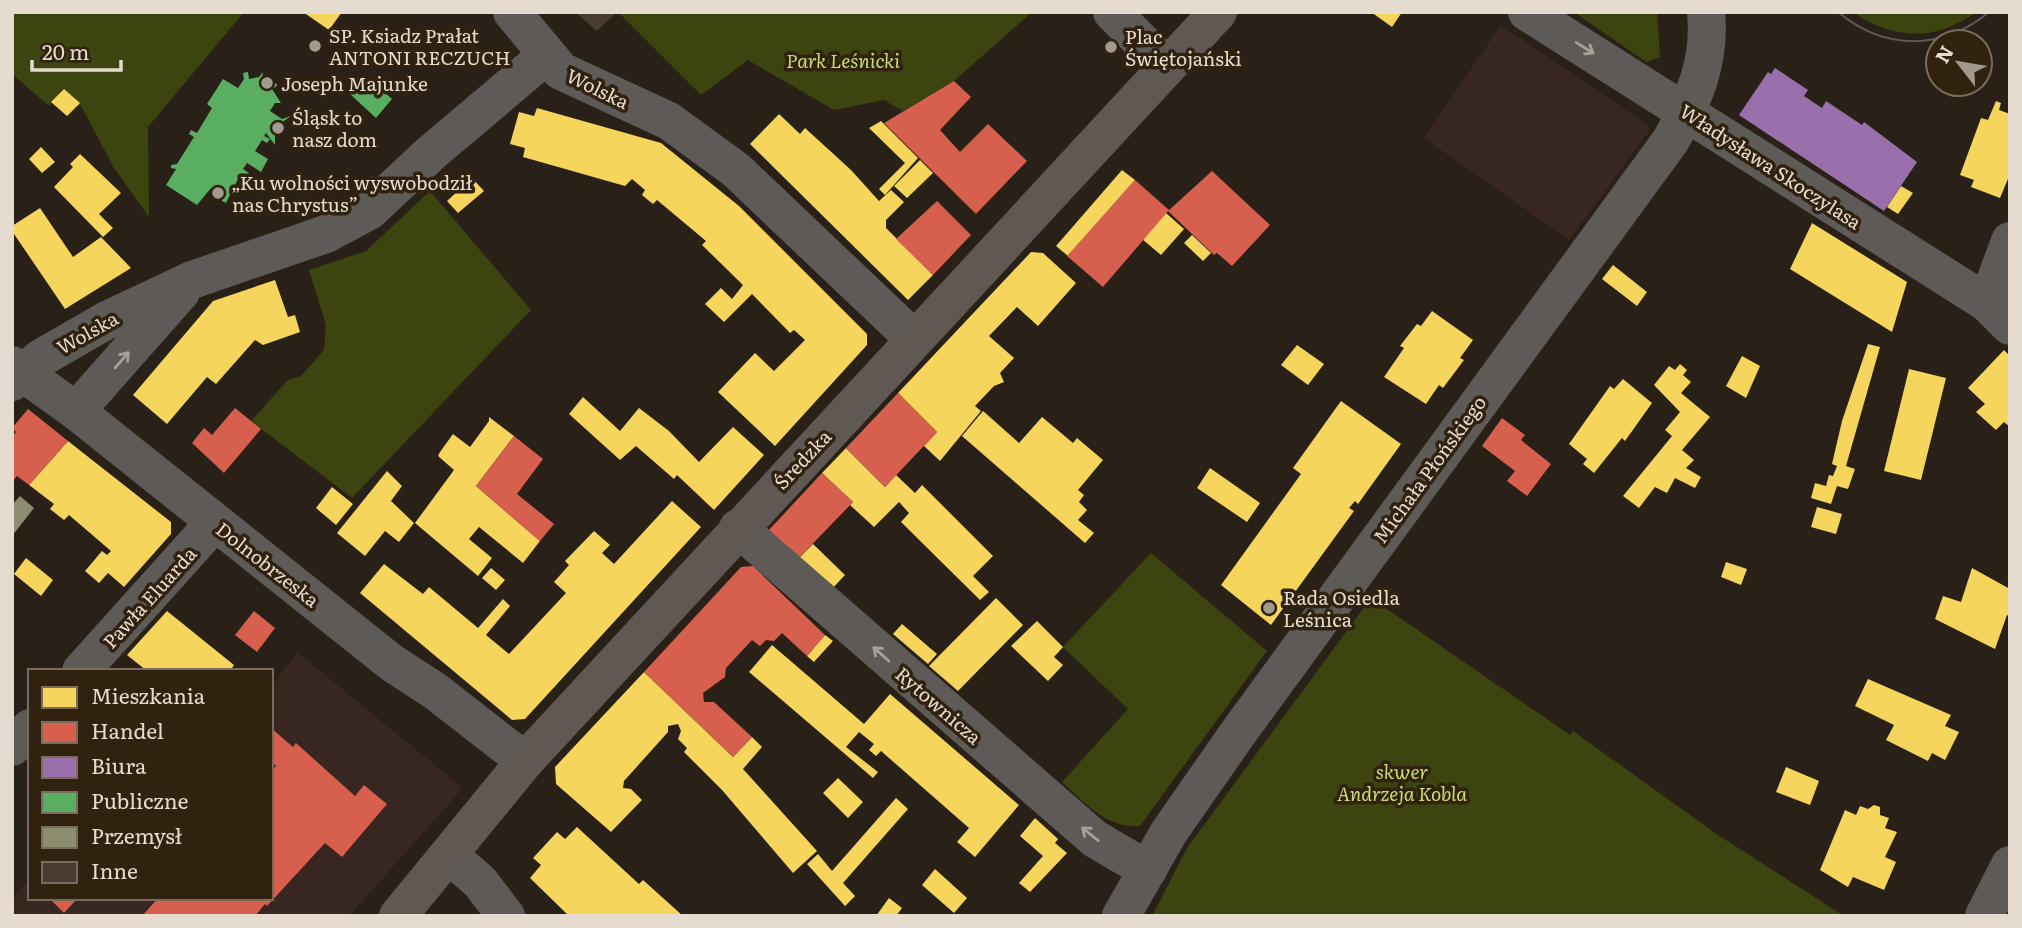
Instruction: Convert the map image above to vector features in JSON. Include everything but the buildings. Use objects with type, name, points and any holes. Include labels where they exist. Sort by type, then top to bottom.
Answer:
[{"type":"main road","name":"Średzka","points":[[398,916],[525,761],[1218,12]]},
{"type":"street","points":[[512,12],[547,55]]},
{"type":"street","points":[[1112,12],[1167,67]]},
{"type":"street","name":"Władysława Skoczylasa","points":[[1527,12],[1687,112],[1998,315]]},
{"type":"street","name":"Michała Płońskiego","points":[[1121,916],[1169,832],[1238,733],[1450,438],[1671,140],[1687,112],[1703,67],[1708,37],[1706,12]]},
{"type":"street","name":"Wolska","points":[[16,373],[88,329],[191,280],[326,234],[369,211],[431,153],[547,55],[561,71],[669,121],[736,170],[914,339]]},
{"type":"street","points":[[1998,315],[2010,241]]},
{"type":"street","name":"Wolska","points":[[76,411],[191,280]]},
{"type":"street","name":"Dolnobrzeska","points":[[16,373],[76,411],[392,663],[435,691],[525,761]]},
{"type":"street","name":"Pawła Eluarda","points":[[84,669],[215,522]]},
{"type":"street","name":"Rytownicza","points":[[738,528],[1095,839],[1148,870]]},
{"type":"street","points":[[12,747],[28,730]]},
{"type":"street","points":[[449,855],[480,882],[506,916]]},
{"type":"street","points":[[1984,916],[2010,865]]},
{"type":"shaded area","points":[[1501,25],[1648,125],[1649,131],[1569,240],[1424,138]]},
{"type":"shaded area","points":[[297,652],[463,788],[349,916],[12,916],[12,899],[28,879],[28,900],[273,900],[273,685]]},
{"type":"green space","points":[[12,12],[244,12],[148,127],[149,217],[114,168],[80,104],[67,116],[52,102],[49,106],[12,74]]},
{"type":"green space","name":"Park Leśnicki","points":[[618,12],[1032,12],[954,81],[903,111],[884,100],[834,110],[748,60],[701,95]]},
{"type":"green space","points":[[1574,12],[1657,12],[1660,57],[1646,62]]},
{"type":"green space","points":[[1853,12],[1976,12],[1947,28],[1924,28],[1924,33],[1899,32],[1868,21]]},
{"type":"green space","points":[[430,191],[531,310],[352,498],[251,421],[288,380],[301,376],[324,350],[326,325],[309,270],[366,251]]},
{"type":"green space","points":[[1151,553],[1267,651],[1140,826],[1128,826],[1097,813],[1062,782],[1128,709],[1063,647]]},
{"type":"green space","name":"skwer Andrzeja Kobla","points":[[1371,598],[1570,735],[1573,731],[1718,835],[1844,916],[1152,916],[1187,848]]},
{"type":"tram line","points":[[1838,12],[1875,34],[1914,41],[1952,34],[1989,12]]},
{"type":"place","name":"SP. Ksiadz Prałat ANTONI RECZUCH","points":[[315,46]]},
{"type":"place","name":"Plac Świętojański","points":[[1111,47]]},
{"type":"place","name":"Joseph Majunke","points":[[267,83]]},
{"type":"place","name":"Śląsk to nasz dom","points":[[278,128]]},
{"type":"place","name":"„Ku wolności wyswobodził nas Chrystus”","points":[[218,193]]},
{"type":"place","name":"Rada Osiedla Leśnica","points":[[1269,608]]}]
